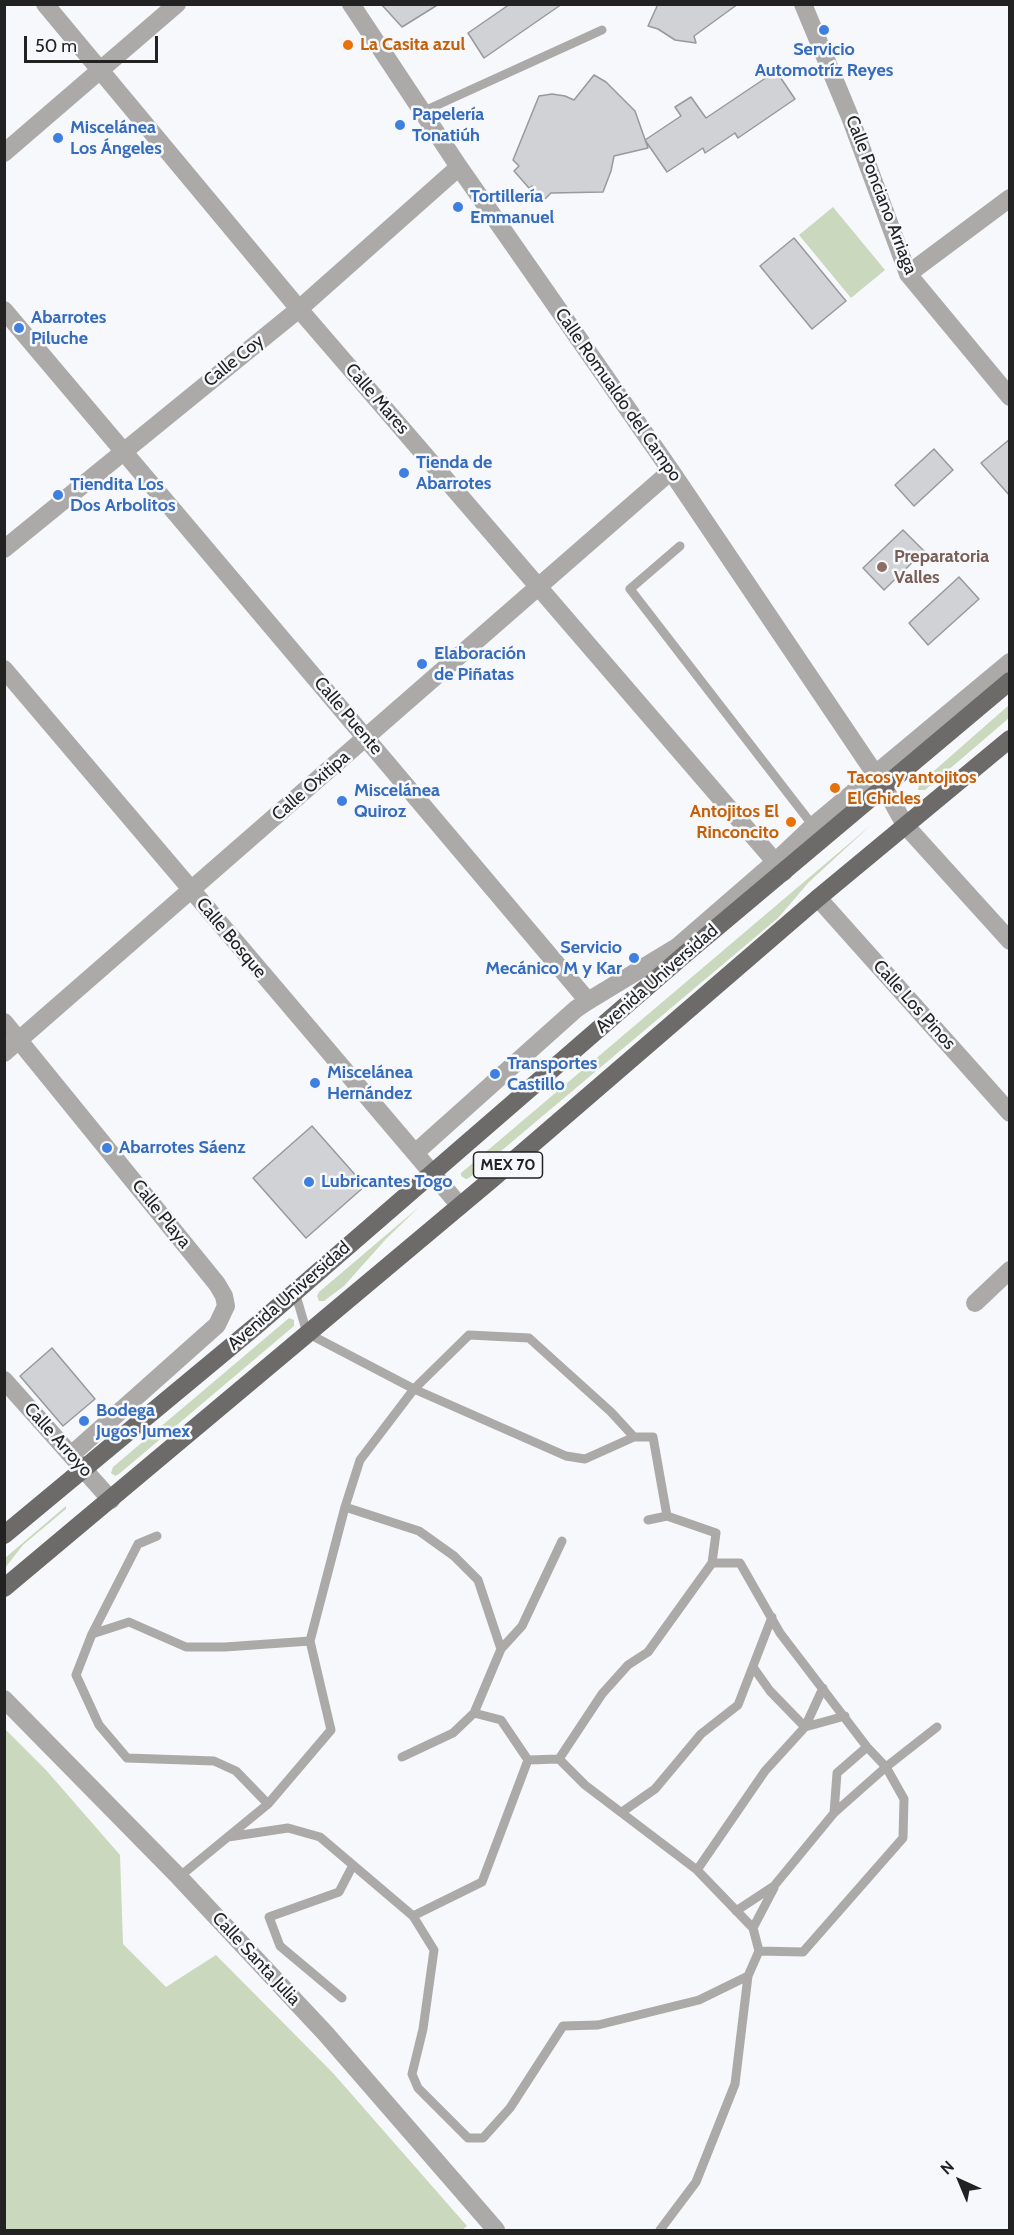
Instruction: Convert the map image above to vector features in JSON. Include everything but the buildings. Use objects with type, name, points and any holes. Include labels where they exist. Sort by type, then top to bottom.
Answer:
[{"type":"main road","name":"Avenida Universidad","points":[[4,1535],[77,1462],[295,1292],[675,963],[818,832],[1010,681]]},
{"type":"main road","name":"MEX 70","points":[[4,1588],[460,1206],[818,898],[1010,739]]},
{"type":"street","name":"Calle Mares","points":[[45,4],[299,309],[780,867]]},
{"type":"street","points":[[4,153],[177,4]]},
{"type":"street","name":"Calle Romualdo del Campo","points":[[351,4],[459,167],[671,471],[880,781],[905,825],[1010,941]]},
{"type":"street","name":"Calle Ponciano Arriaga","points":[[803,4],[850,117],[908,274],[1010,397]]},
{"type":"street","name":"Calle Coy","points":[[4,549],[299,309],[459,167]]},
{"type":"street","points":[[908,274],[1010,198]]},
{"type":"street","name":"Calle Puente","points":[[4,310],[588,1001]]},
{"type":"street","name":"Calle Oxitipa","points":[[4,1053],[671,471]]},
{"type":"street","points":[[880,781],[1010,662]]},
{"type":"street","name":"Calle Bosque","points":[[4,669],[460,1206]]},
{"type":"street","points":[[415,1153],[576,1009],[677,947],[780,867]]},
{"type":"street","name":"Calle Los Pinos","points":[[818,898],[1010,1113]]},
{"type":"street","name":"Calle Playa","points":[[4,1022],[217,1284],[224,1296],[226,1306],[217,1325],[77,1462]]},
{"type":"street","points":[[975,1303],[1008,1274]]},
{"type":"street","name":"Calle Arroyo","points":[[4,1380],[111,1500]]},
{"type":"street","name":"Calle Santa Julia","points":[[4,1699],[179,1877],[326,2034],[496,2230]]},
{"type":"lane","points":[[422,112],[602,30]]},
{"type":"lane","points":[[680,546],[630,589],[818,832]]},
{"type":"lane","points":[[295,1292],[307,1333],[414,1389],[566,1456],[585,1459],[634,1437],[653,1437],[667,1516]]},
{"type":"lane","points":[[179,1877],[268,1804],[331,1730],[310,1641],[345,1507],[360,1460],[414,1389],[469,1335],[529,1338],[611,1412],[634,1437]]},
{"type":"lane","points":[[345,1507],[420,1531],[454,1556],[477,1580],[501,1649]]},
{"type":"lane","points":[[559,1759],[602,1695],[628,1665],[648,1652],[712,1563],[716,1533],[667,1516],[648,1520]]},
{"type":"lane","points":[[158,1536],[138,1544],[92,1634],[76,1676],[99,1725],[127,1758],[214,1761],[236,1771],[268,1804]]},
{"type":"lane","points":[[402,1757],[453,1733],[474,1713],[501,1649],[522,1626],[562,1541]]},
{"type":"lane","points":[[712,1563],[740,1563],[780,1633],[867,1747],[886,1767],[904,1799],[903,1838],[803,1952],[759,1951]]},
{"type":"lane","points":[[622,1812],[655,1790],[701,1734],[738,1705],[772,1617]]},
{"type":"lane","points":[[92,1634],[129,1622],[186,1647],[225,1647],[310,1641]]},
{"type":"lane","points":[[753,1667],[770,1691],[805,1727]]},
{"type":"lane","points":[[697,1870],[765,1771],[805,1727],[823,1688]]},
{"type":"lane","points":[[474,1713],[501,1720],[528,1760]]},
{"type":"lane","points":[[805,1727],[845,1716]]},
{"type":"lane","points":[[753,1928],[774,1886],[834,1813],[886,1767],[937,1728]]},
{"type":"lane","points":[[834,1813],[837,1773],[867,1747]]},
{"type":"lane","points":[[528,1760],[559,1759],[585,1785],[697,1870],[753,1928],[759,1951],[748,1976],[735,2084],[696,2182],[660,2230]]},
{"type":"lane","points":[[413,1916],[482,1882],[528,1760]]},
{"type":"lane","points":[[228,1837],[288,1828],[320,1837],[413,1916],[434,1950],[423,2029],[412,2074],[418,2088],[468,2138],[483,2138],[510,2108],[563,2026],[598,2025],[699,2000],[748,1976]]},
{"type":"lane","points":[[342,1998],[280,1946],[269,1917],[339,1892],[353,1865]]},
{"type":"lane","points":[[736,1911],[774,1886]]},
{"type":"green space","points":[[833,207],[885,270],[851,298],[799,235]]},
{"type":"green space","points":[[1009,705],[1009,718],[925,790],[918,790],[919,784]]},
{"type":"green space","points":[[871,825],[809,882],[778,918],[469,1178],[461,1176],[461,1173]]},
{"type":"green space","points":[[419,1207],[386,1239],[344,1286],[324,1301],[319,1301],[317,1296],[319,1292]]},
{"type":"green space","points":[[289,1318],[294,1320],[294,1326],[119,1474],[115,1476],[111,1473],[113,1467]]},
{"type":"green space","points":[[66,1506],[66,1509],[23,1545],[5,1568],[5,1558]]},
{"type":"green space","points":[[5,1729],[46,1770],[120,1855],[123,1944],[166,1987],[216,1955],[333,2073],[467,2226],[462,2230],[5,2230]]},
{"type":"place","name":"Servicio Automotríz Reyes","points":[[824,30]]},
{"type":"place","name":"La Casita azul","points":[[348,45]]},
{"type":"place","name":"Papelería Tonatiúh","points":[[400,125]]},
{"type":"place","name":"Miscelánea Los Ángeles","points":[[58,138]]},
{"type":"place","name":"Tortillería Emmanuel","points":[[458,207]]},
{"type":"place","name":"Abarrotes Piluche","points":[[19,328]]},
{"type":"place","name":"Tienda de Abarrotes","points":[[404,473]]},
{"type":"place","name":"Tiendita Los Dos Arbolitos","points":[[58,495]]},
{"type":"place","name":"Preparatoria Valles","points":[[882,567]]},
{"type":"place","name":"Elaboración de Piñatas","points":[[422,664]]},
{"type":"place","name":"Tacos y antojitos El Chicles","points":[[835,788]]},
{"type":"place","name":"Miscelánea Quiroz","points":[[342,801]]},
{"type":"place","name":"Antojitos El Rinconcito","points":[[791,822]]},
{"type":"place","name":"Servicio Mecánico M y Kar","points":[[634,958]]},
{"type":"place","name":"Transportes Castillo","points":[[495,1074]]},
{"type":"place","name":"Miscelánea Hernández","points":[[315,1083]]},
{"type":"place","name":"Abarrotes Sáenz","points":[[107,1148]]},
{"type":"place","name":"Lubricantes Togo","points":[[309,1182]]},
{"type":"place","name":"Bodega Jugos Jumex","points":[[84,1421]]}]
